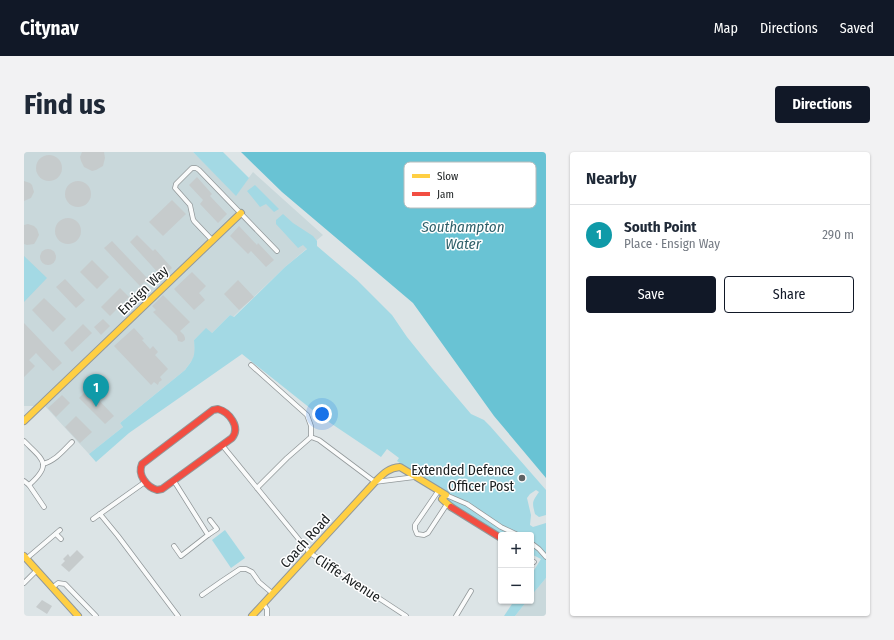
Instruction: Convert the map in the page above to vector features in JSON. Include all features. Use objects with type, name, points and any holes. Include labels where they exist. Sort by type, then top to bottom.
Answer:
[{"type":"street","points":[[212,240],[194,221],[190,205],[175,188],[176,184],[194,168],[197,169],[277,251]]},
{"type":"street","name":"Ensign Way","points":[[24,421],[241,213]]},
{"type":"street","points":[[251,365],[307,415],[311,426],[311,437],[287,458],[257,488]]},
{"type":"street","points":[[216,409],[221,409],[225,412],[234,424],[235,428],[233,436],[222,445],[174,481],[157,491],[145,482],[140,473],[142,464],[216,409]]},
{"type":"street","points":[[311,437],[319,440],[375,482],[416,476],[446,495],[467,504],[501,527],[512,532]]},
{"type":"street","points":[[24,441],[40,458],[43,464],[42,471],[29,485]]},
{"type":"street","points":[[43,464],[55,459],[72,442]]},
{"type":"street","name":"Cliffe Avenue","points":[[222,445],[310,553],[406,616]]},
{"type":"street","name":"Coach Road","points":[[252,616],[375,482],[388,470],[394,467],[400,467],[416,476]]},
{"type":"street","points":[[24,481],[29,485],[44,507]]},
{"type":"street","points":[[174,481],[208,535]]},
{"type":"street","points":[[93,519],[145,482]]},
{"type":"street","points":[[439,490],[416,525],[415,529],[417,534],[424,535],[428,533],[447,504]]},
{"type":"street","points":[[446,495],[442,499],[447,504],[498,536]]},
{"type":"street","points":[[100,514],[178,616]]},
{"type":"street","points":[[174,546],[181,556],[217,529],[210,520]]},
{"type":"street","points":[[60,530],[25,557],[78,616]]},
{"type":"street","points":[[56,534],[61,539]]},
{"type":"street","points":[[534,545],[546,557]]},
{"type":"street","points":[[202,595],[240,569],[246,569],[252,572],[259,582],[272,593]]},
{"type":"street","points":[[24,583],[37,570]]},
{"type":"street","points":[[52,588],[58,583],[65,584],[96,616]]},
{"type":"street","points":[[456,616],[471,591]]},
{"type":"street","points":[[263,604],[267,609],[267,616]]},
{"type":"shaded area","points":[[24,152],[193,152],[236,195],[253,172],[323,235],[285,267],[233,317],[230,315],[211,334],[206,329],[194,340],[195,353],[193,359],[185,370],[120,423],[123,427],[89,454],[45,406],[24,406]]},
{"type":"shaded area","points":[[193,152],[223,152],[249,178],[236,196]]},
{"type":"shaded area","points":[[255,185],[279,209],[274,212],[266,204],[260,207],[247,191]]},
{"type":"shaded area","points":[[283,214],[293,223],[313,236],[317,241],[317,246],[357,280],[392,315],[407,337],[471,414],[484,420],[490,426],[546,490],[546,515],[539,517],[535,514],[533,502],[539,492],[536,490],[527,498],[531,515],[530,525],[533,527],[546,523],[546,578],[534,592],[534,570],[541,559],[534,556],[534,532],[498,533],[448,501],[446,495],[397,461],[399,458],[387,449],[381,457],[320,416],[242,354],[129,433],[96,462],[89,454],[123,427],[120,423],[185,370],[194,356],[194,340],[206,328],[212,333],[230,315],[234,317],[285,267],[307,249],[303,245],[298,248],[276,224],[276,220]]},
{"type":"shaded area","points":[[24,256],[47,278],[24,302]]},
{"type":"shaded area","points":[[225,530],[245,558],[231,568],[212,540]]},
{"type":"shaded area","points":[[546,578],[546,616],[515,616],[525,604],[534,604],[534,592]]},
{"type":"shaded area","points":[[512,604],[525,604],[515,616],[504,616]]},
{"type":"water","name":"Southampton Water","points":[[241,152],[546,152],[546,478],[494,416],[413,303],[282,192]]},
{"type":"building","points":[[82,152],[104,152],[105,158],[103,166],[92,171],[84,167],[80,157]]},
{"type":"building","points":[[49,155],[58,159],[62,168],[58,177],[49,181],[40,177],[36,168],[40,159]]},
{"type":"building","points":[[197,177],[212,194],[210,196],[227,214],[218,223],[200,204],[203,200],[189,185]]},
{"type":"building","points":[[24,181],[32,185],[34,192],[31,198],[24,201]]},
{"type":"building","points":[[78,181],[87,185],[91,194],[87,203],[78,207],[69,203],[65,194],[69,185]]},
{"type":"building","points":[[172,200],[186,214],[163,236],[149,222]]},
{"type":"building","points":[[68,218],[77,222],[81,231],[77,240],[68,244],[59,240],[55,231],[59,222]]},
{"type":"building","points":[[28,224],[37,229],[39,235],[34,244],[27,245],[24,244],[24,225]]},
{"type":"building","points":[[239,226],[274,260],[266,267],[251,251],[248,254],[230,236]]},
{"type":"building","points":[[137,235],[153,251],[155,249],[172,268],[162,277],[130,242]]},
{"type":"building","points":[[112,241],[148,279],[140,286],[104,248]]},
{"type":"building","points":[[48,249],[54,251],[56,257],[54,263],[48,265],[42,263],[40,257],[42,251]]},
{"type":"building","points":[[92,260],[109,277],[97,289],[80,272]]},
{"type":"building","points":[[192,272],[206,286],[199,293],[205,300],[194,310],[174,289]]},
{"type":"building","points":[[65,279],[85,300],[76,308],[56,287]]},
{"type":"building","points":[[238,280],[254,297],[239,310],[224,294]]},
{"type":"building","points":[[120,288],[129,297],[110,316],[101,307]]},
{"type":"building","points":[[163,295],[190,322],[180,331],[185,338],[182,342],[178,341],[177,336],[153,312],[156,310],[152,306]]},
{"type":"building","points":[[44,298],[66,319],[53,332],[32,310]]},
{"type":"building","points":[[103,319],[110,326],[101,335],[94,327]]},
{"type":"building","points":[[24,323],[62,363],[53,371],[36,353],[29,360],[35,366],[24,377]]},
{"type":"building","points":[[83,324],[92,333],[72,352],[64,343]]},
{"type":"building","points":[[134,328],[144,339],[142,340],[150,349],[153,346],[158,352],[155,355],[168,369],[160,377],[162,380],[158,385],[154,382],[151,385],[114,346]]},
{"type":"building","points":[[88,389],[114,416],[105,424],[79,398]]},
{"type":"building","points":[[62,395],[70,403],[56,417],[48,408]]},
{"type":"building","points":[[76,416],[92,432],[80,443],[65,427]]},
{"type":"building","points":[[77,550],[84,557],[69,572],[61,565],[65,561],[63,559],[68,554],[70,557]]},
{"type":"building","points":[[42,600],[52,606],[47,614],[36,607]]},
{"type":"traffic: slow","points":[[24,421],[241,213]]},
{"type":"traffic: slow","points":[[252,616],[375,482],[389,470],[400,467],[446,495],[442,499],[451,507]]},
{"type":"traffic: slow","points":[[24,556],[78,616]]},
{"type":"traffic: jam","points":[[218,409],[226,413],[232,420],[235,429],[232,438],[162,489],[157,490],[150,486],[142,476],[142,464],[213,410],[218,409]]},
{"type":"traffic: jam","points":[[451,507],[498,536]]},
{"type":"place","name":"South Point","points":[[96,407]]},
{"type":"place","name":"Extended Defence Officer Post","points":[[522,478]]}]
